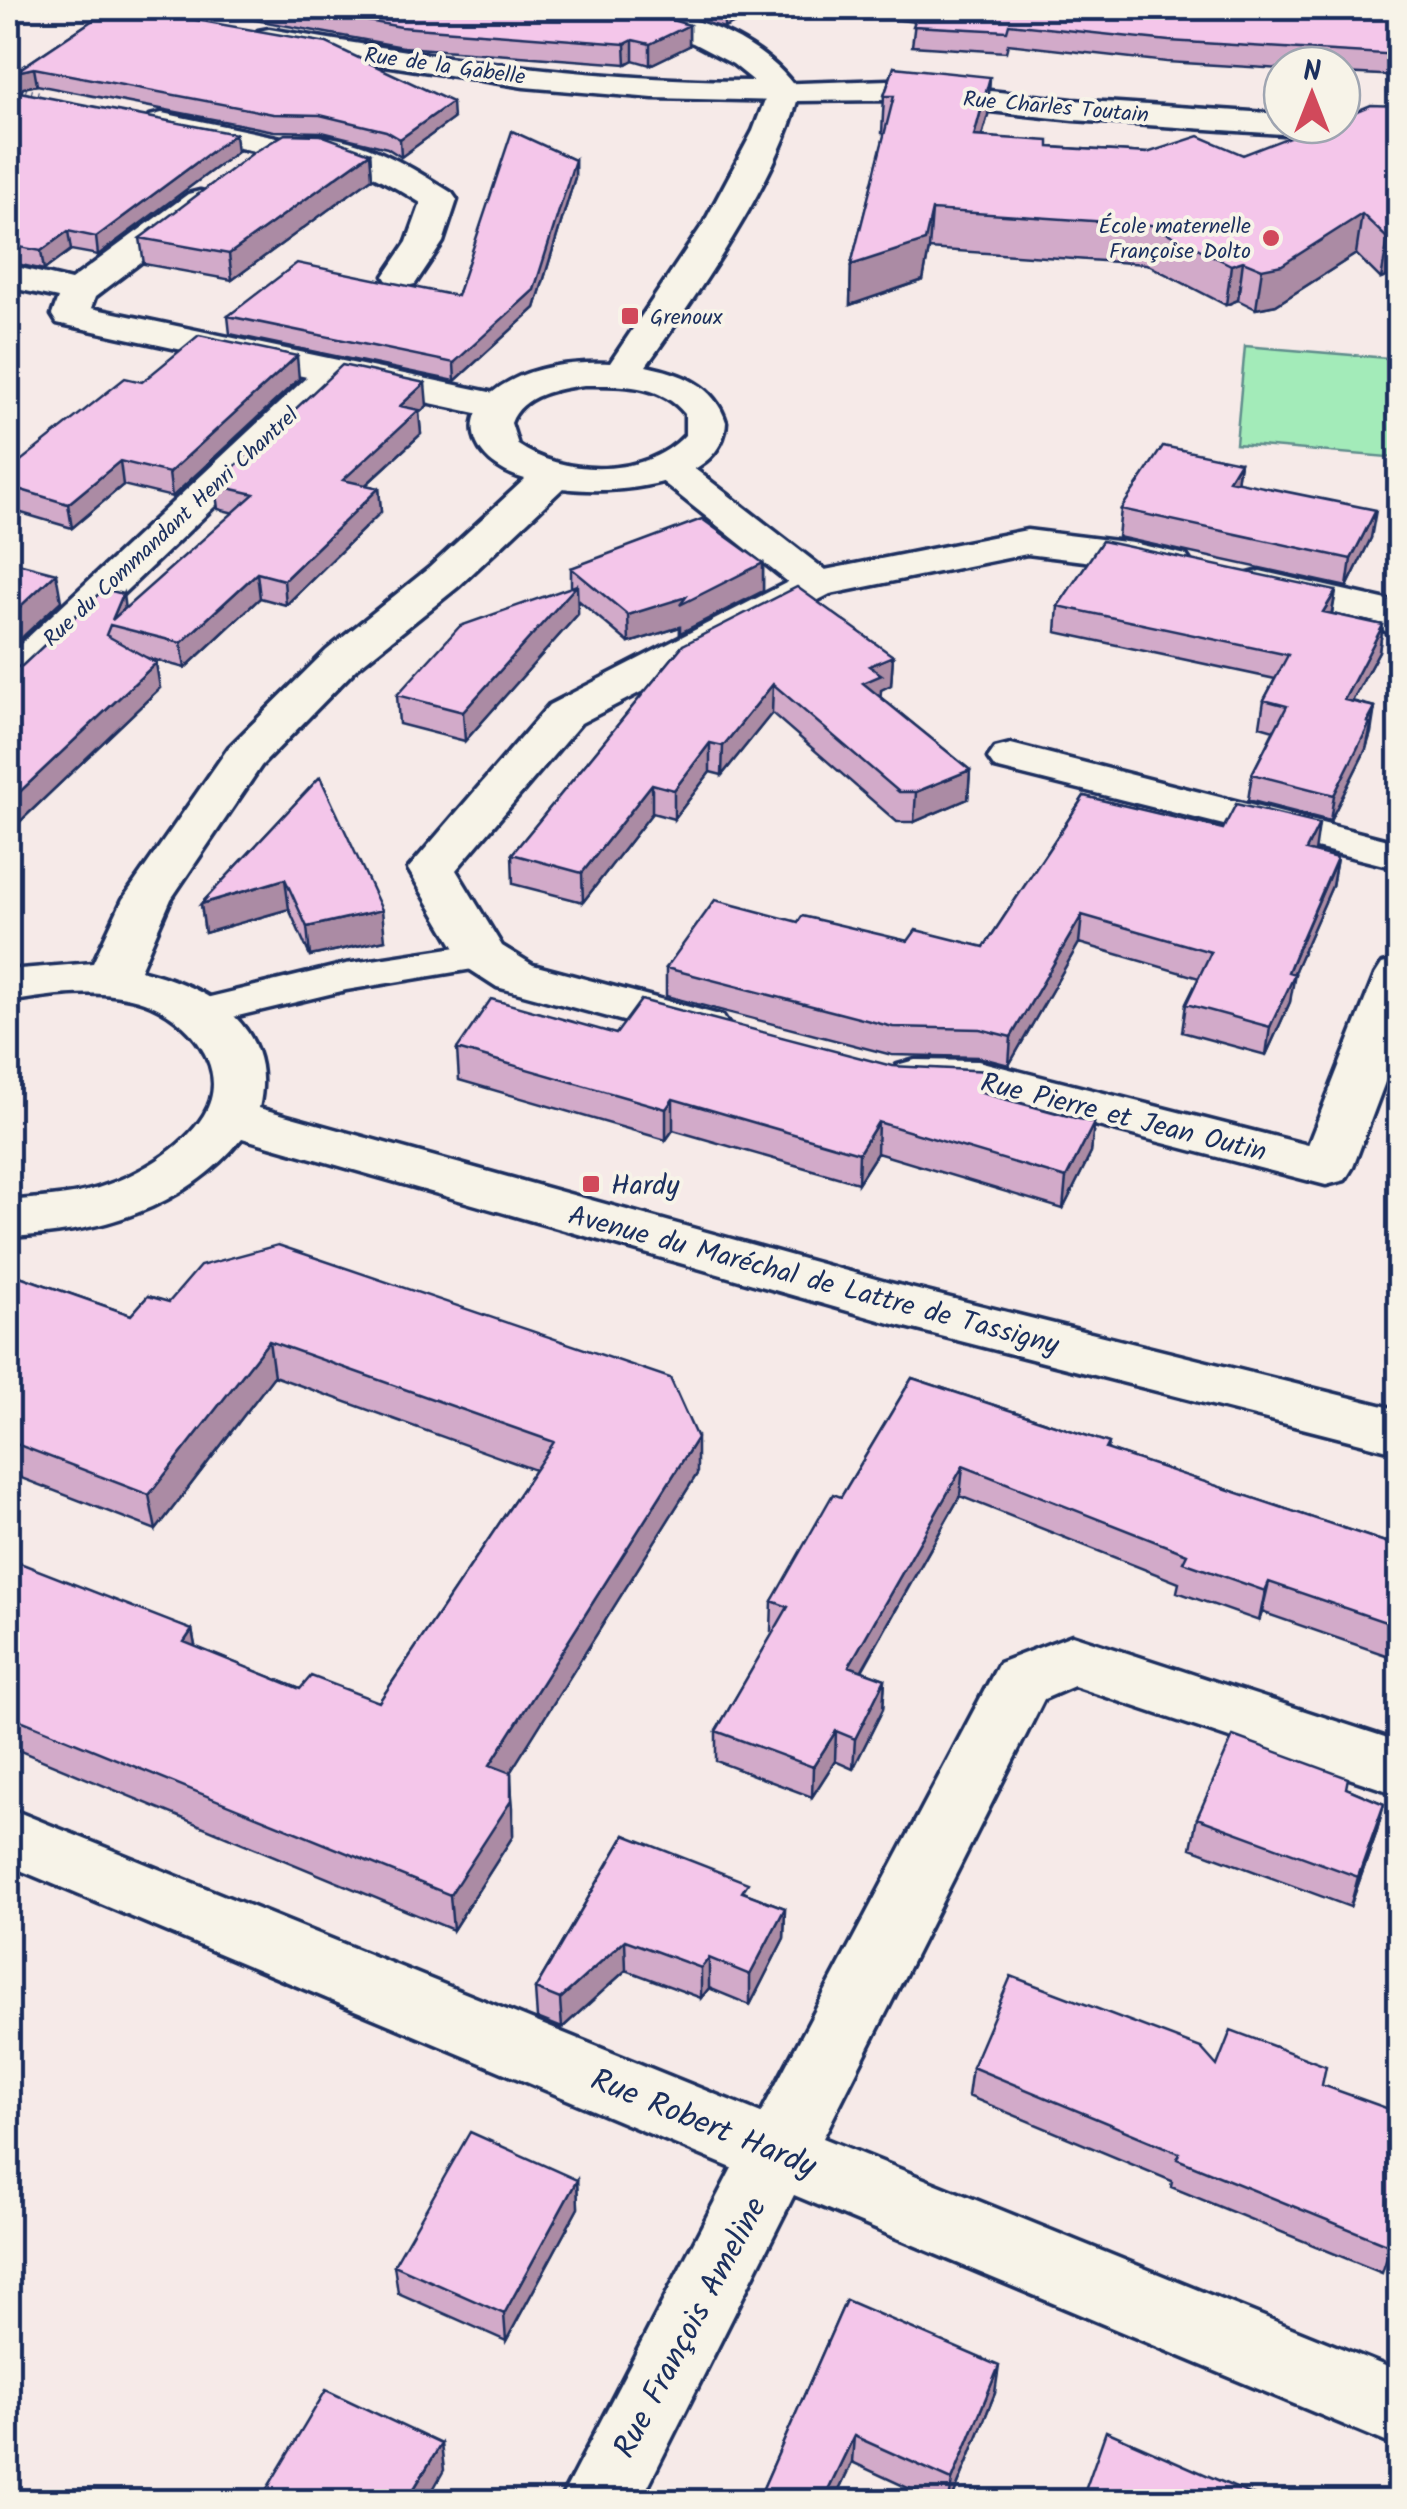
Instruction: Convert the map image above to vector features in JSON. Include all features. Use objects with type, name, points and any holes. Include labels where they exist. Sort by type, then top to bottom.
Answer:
[{"type":"street","points":[[614,8],[711,25],[782,91],[778,115],[741,188],[680,295],[621,374]]},
{"type":"street","name":"Rue de la Gabelle","points":[[246,34],[530,77],[704,93],[782,91]]},
{"type":"street","name":"Rue Charles Toutain","points":[[782,91],[888,90],[1073,110],[1262,123]]},
{"type":"street","points":[[22,92],[274,145],[321,146],[374,158],[440,200],[425,242],[402,276]]},
{"type":"street","points":[[8,276],[78,292],[274,145]]},
{"type":"street","name":"Rue du Commandant Henri Chantrel","points":[[78,292],[70,316],[499,406]]},
{"type":"street","name":"Rue du Commandant Henri Chantrel","points":[[8,679],[332,374]]},
{"type":"street","points":[[584,374],[621,374],[680,389],[698,404],[707,420],[705,437],[692,453],[668,466],[613,479],[553,476],[504,454],[492,438],[490,422],[499,406],[519,390],[584,374]]},
{"type":"street","points":[[668,466],[817,584]]},
{"type":"street","points":[[111,979],[147,899],[245,757],[342,659],[444,577],[553,476]]},
{"type":"street","points":[[740,1036],[515,976],[483,956],[432,869],[564,714],[817,584],[1028,542],[1133,555],[1397,612]]},
{"type":"street","points":[[1011,758],[1397,857]]},
{"type":"street","points":[[200,1012],[346,977],[483,956]]},
{"type":"street","name":"Rue Pierre et Jean Outin","points":[[872,1071],[891,1076],[978,1078],[1326,1167],[1400,975]]},
{"type":"street","points":[[8,986],[62,977],[111,979],[160,990],[200,1012],[224,1036],[236,1064],[230,1117],[187,1167],[134,1197],[70,1216],[8,1219]]},
{"type":"street","name":"Avenue du Maréchal de Lattre de Tassigny","points":[[230,1117],[890,1302],[1400,1432]]},
{"type":"street","name":"Rue François Ameline","points":[[598,2502],[1021,1681],[1072,1660],[1400,1770]]},
{"type":"street","name":"Rue Robert Hardy","points":[[8,1836],[1400,2410]]},
{"type":"green space","points":[[1245,346],[1399,359],[1399,458],[1236,444]]},
{"type":"building","points":[[111,8],[327,43],[452,102],[400,139],[386,131],[320,115],[273,114],[34,68],[20,71],[14,83],[20,92],[235,134],[96,237],[68,231],[41,251],[8,245],[8,77]]},
{"type":"building","points":[[296,8],[631,8],[689,25],[650,44],[633,40],[625,44],[401,27]]},
{"type":"building","points":[[920,8],[1400,8],[1400,55],[1362,53],[1362,45],[1262,47],[1009,24],[1007,31],[913,26]]},
{"type":"building","points":[[894,67],[990,77],[974,136],[1049,141],[1049,147],[1147,153],[1199,136],[1243,155],[1269,145],[1362,145],[1362,109],[1371,105],[1400,106],[1400,234],[1388,239],[1362,214],[1282,265],[1262,269],[1243,261],[1231,265],[1151,225],[932,210],[925,241],[851,265],[894,96],[884,96]]},
{"type":"building","points":[[512,131],[575,160],[534,290],[454,363],[228,316],[297,263],[457,296]]},
{"type":"building","points":[[285,134],[321,135],[370,153],[229,254],[140,238],[253,153]]},
{"type":"building","points":[[199,335],[297,356],[169,473],[120,461],[68,504],[8,486],[8,471],[125,378],[142,382]]},
{"type":"building","points":[[342,365],[425,383],[400,406],[419,410],[343,480],[379,488],[284,580],[257,573],[181,643],[110,625],[106,635],[156,663],[8,803],[8,669],[22,666],[104,589],[123,594],[112,620],[254,494],[215,485]]},
{"type":"building","points":[[1163,446],[1240,462],[1229,480],[1376,510],[1351,559],[1121,509]]},
{"type":"building","points":[[702,519],[763,563],[680,605],[686,597],[628,615],[571,568]]},
{"type":"building","points":[[1102,541],[1336,591],[1323,612],[1383,625],[1344,700],[1375,707],[1334,795],[1252,774],[1287,706],[1264,700],[1288,655],[1058,606]]},
{"type":"building","points":[[18,563],[56,573],[10,616]]},
{"type":"building","points":[[577,585],[463,712],[397,695],[460,626]]},
{"type":"building","points":[[797,587],[893,656],[869,666],[882,675],[863,683],[970,770],[916,792],[899,792],[773,684],[723,746],[710,743],[674,790],[652,784],[582,873],[512,854],[683,645]]},
{"type":"building","points":[[320,777],[382,910],[307,927],[285,879],[201,904]]},
{"type":"building","points":[[1084,796],[1223,829],[1236,804],[1319,824],[1306,850],[1337,858],[1288,972],[1295,974],[1270,1027],[1186,1004],[1211,952],[1082,915],[1011,1037],[980,1029],[893,1027],[666,968],[715,900],[798,922],[802,916],[908,941],[916,930],[984,947]]},
{"type":"building","points":[[491,999],[616,1034],[641,1000],[892,1066],[990,1071],[978,1092],[1094,1123],[1066,1178],[878,1122],[859,1153],[673,1099],[666,1109],[457,1049]]},
{"type":"building","points":[[278,1245],[670,1378],[697,1438],[490,1765],[511,1773],[511,1801],[450,1895],[8,1715],[8,1565],[16,1568],[20,1563],[192,1630],[184,1642],[300,1689],[311,1676],[379,1702],[554,1442],[269,1341],[149,1495],[8,1441],[8,1272],[131,1315],[148,1296],[169,1302],[200,1266]]},
{"type":"building","points":[[912,1378],[1109,1443],[1106,1449],[1400,1547],[1400,1627],[1269,1582],[1265,1591],[1183,1562],[1187,1554],[963,1466],[849,1666],[885,1679],[855,1739],[836,1731],[813,1767],[716,1731],[788,1607],[772,1601],[833,1494],[841,1497]]},
{"type":"building","points":[[1233,1736],[1348,1778],[1346,1788],[1384,1804],[1358,1877],[1197,1818]]},
{"type":"building","points":[[625,1835],[748,1883],[742,1892],[785,1908],[750,1975],[709,1958],[701,1968],[625,1940],[560,1999],[535,1989]]},
{"type":"building","points":[[1011,1976],[1201,2048],[1217,2066],[1231,2030],[1326,2066],[1322,2085],[1400,2113],[1400,2214],[1391,2246],[1177,2159],[1179,2153],[972,2067]]},
{"type":"building","points":[[470,2132],[577,2180],[504,2314],[394,2265]]},
{"type":"building","points":[[846,2300],[999,2366],[952,2480],[854,2436],[822,2502],[757,2502]]},
{"type":"building","points":[[326,2390],[441,2444],[406,2502],[259,2502]]},
{"type":"building","points":[[1106,2431],[1268,2502],[1081,2502]]},
{"type":"building","points":[[722,2490],[747,2502],[714,2502]]},
{"type":"place","name":"École maternelle Françoise Dolto","points":[[1271,238]]},
{"type":"place","name":"Grenoux","points":[[630,316]]},
{"type":"place","name":"Hardy","points":[[591,1184]]}]
